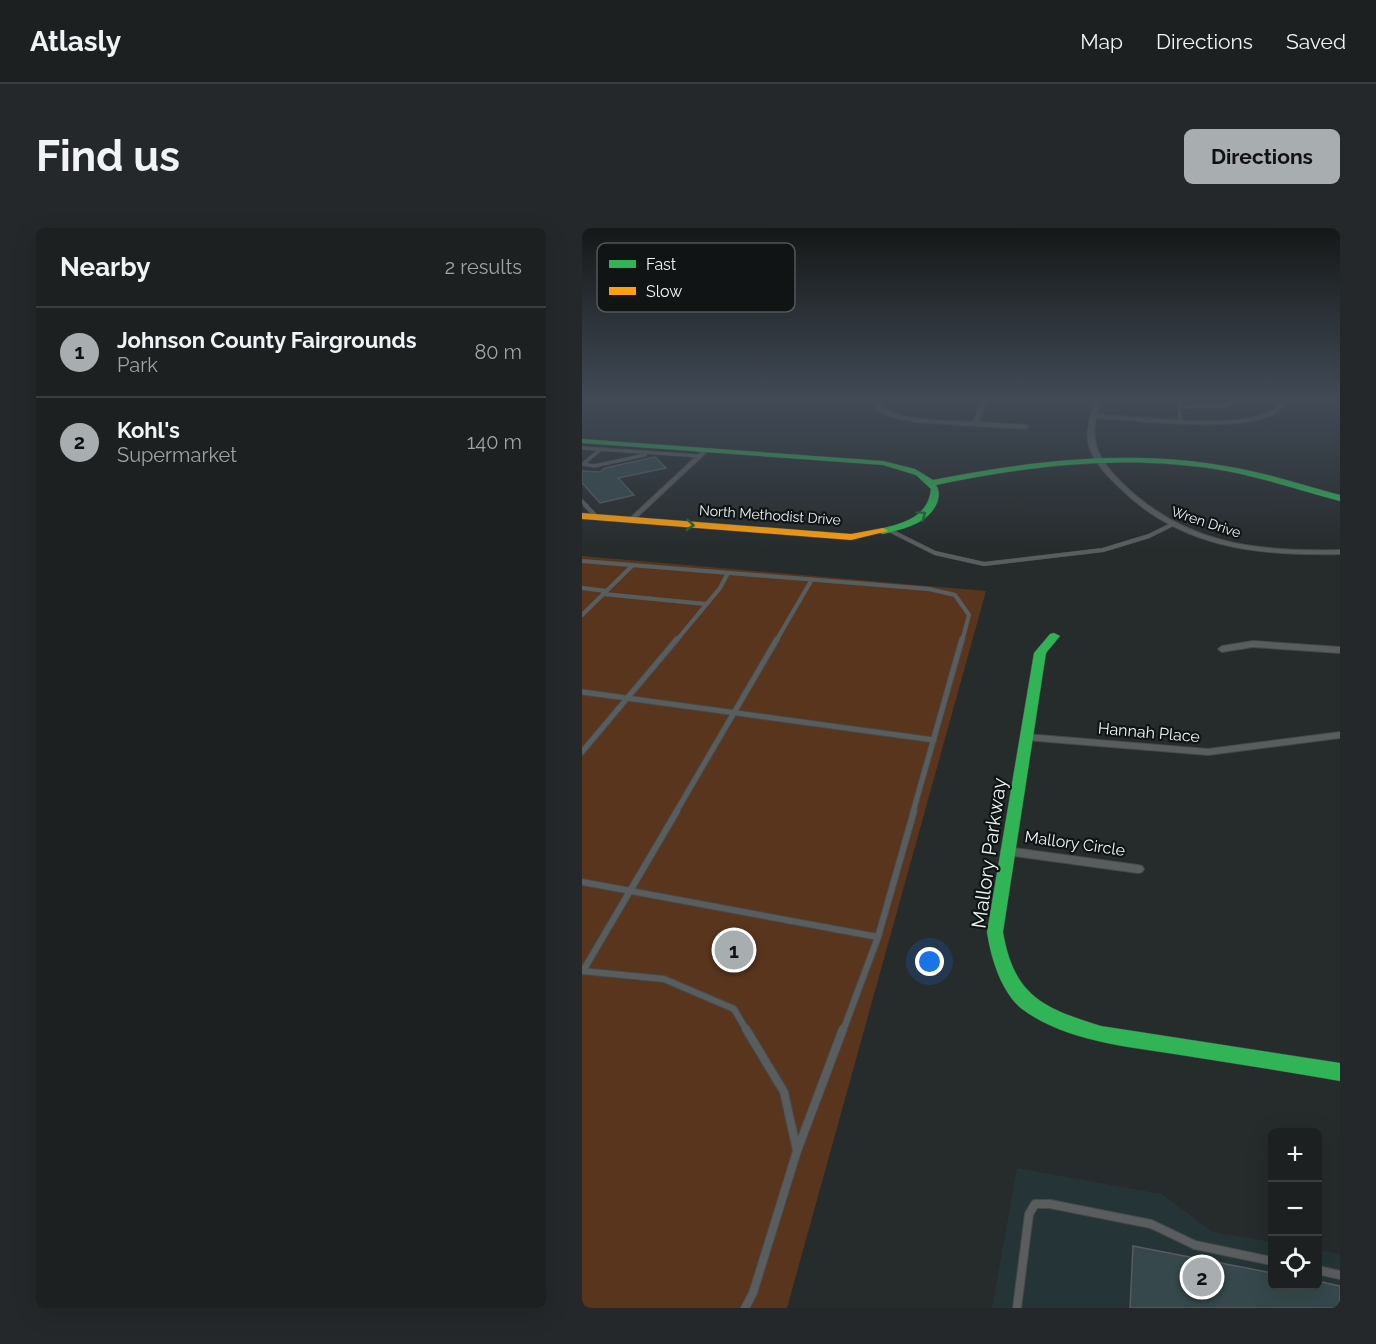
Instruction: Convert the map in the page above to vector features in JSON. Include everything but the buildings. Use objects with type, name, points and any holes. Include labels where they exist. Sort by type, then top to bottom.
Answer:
[{"type":"street","points":[[677,450],[883,463],[917,473],[933,483],[1005,468],[1144,460],[1212,466],[1340,498]]},
{"type":"street","name":"Wren Drive","points":[[1094,450],[1128,494],[1171,525],[1239,546],[1274,551],[1340,552]]},
{"type":"street","points":[[631,520],[703,453]]},
{"type":"street","name":"North Methodist Drive","points":[[582,516],[851,537],[889,530],[920,518],[930,510],[934,502],[933,483]]},
{"type":"street","name":"Mallory Parkway","points":[[1054,636],[1040,653],[995,932],[997,953],[1005,975],[1017,992],[1039,1013],[1065,1024],[1101,1034],[1340,1072]]},
{"type":"street","points":[[1222,649],[1252,644],[1340,651]]},
{"type":"street","name":"Hannah Place","points":[[1026,737],[1208,752],[1340,735]]},
{"type":"street","name":"Mallory Circle","points":[[1007,851],[1138,869]]},
{"type":"lane","points":[[599,450],[584,464],[594,466],[652,453]]},
{"type":"lane","points":[[619,450],[703,453]]},
{"type":"lane","points":[[582,501],[597,517]]},
{"type":"lane","points":[[889,530],[941,555],[966,563],[984,564],[1098,552],[1136,541],[1171,525]]},
{"type":"lane","points":[[582,561],[929,589],[955,595],[969,615],[878,937],[797,1151],[753,1293],[745,1308]]},
{"type":"lane","points":[[582,615],[632,566]]},
{"type":"lane","points":[[582,752],[720,588],[728,573]]},
{"type":"lane","points":[[797,1151],[784,1092],[734,1009],[664,979],[583,971],[811,581]]},
{"type":"lane","points":[[582,588],[604,593],[706,604]]},
{"type":"lane","points":[[582,692],[934,740]]},
{"type":"lane","points":[[582,882],[878,937]]},
{"type":"lane","points":[[1017,1308],[1029,1214],[1035,1204],[1050,1204],[1151,1224],[1195,1245],[1268,1260]]},
{"type":"lane","points":[[1322,1271],[1340,1275]]},
{"type":"shaded area","points":[[582,556],[986,591],[787,1308],[582,1308]]},
{"type":"shaded area","points":[[1017,1168],[1162,1194],[1213,1232],[1268,1241],[1268,1290],[1322,1290],[1322,1251],[1340,1254],[1340,1308],[992,1308]]},
{"type":"traffic: fast","points":[[711,450],[883,463],[912,470],[925,477],[935,489],[931,507],[918,519],[883,531]]},
{"type":"traffic: fast","points":[[933,483],[1037,465],[1142,460],[1227,469],[1340,498]]},
{"type":"traffic: fast","points":[[1054,636],[1040,653],[995,932],[999,956],[1016,990],[1028,1003],[1060,1021],[1101,1034],[1340,1072]]},
{"type":"traffic: slow","points":[[582,516],[851,537],[883,531]]},
{"type":"place","name":"Johnson County Fairgrounds","points":[[734,950]]},
{"type":"place","name":"Kohl's","points":[[1202,1277]]}]
